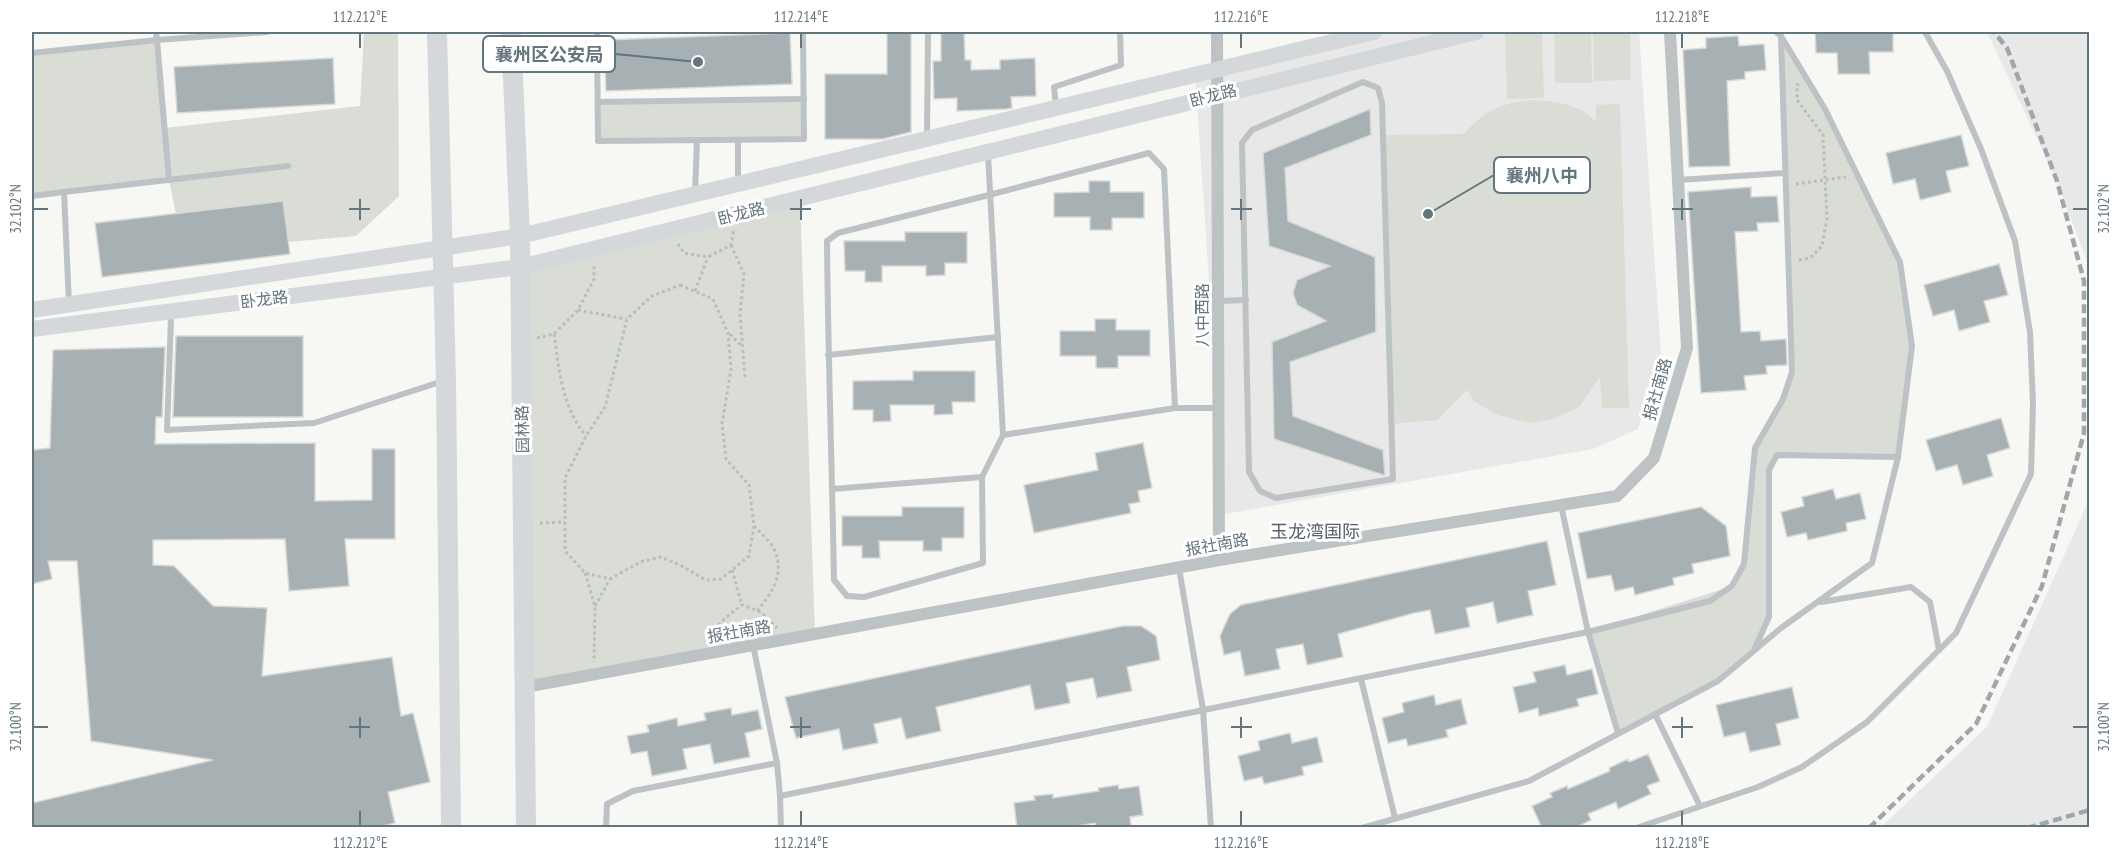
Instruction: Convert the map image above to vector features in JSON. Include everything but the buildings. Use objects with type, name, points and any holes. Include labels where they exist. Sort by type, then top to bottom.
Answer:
[{"type":"main road","points":[[437,32],[446,380],[451,828]]},
{"type":"main road","name":"园林路","points":[[512,32],[520,236],[526,828]]},
{"type":"main road","name":"卧龙路","points":[[32,310],[520,236],[1374,32]]},
{"type":"main road","name":"卧龙路","points":[[32,329],[520,267],[1476,32]]},
{"type":"street","name":"八中西路","points":[[1216,32],[1219,561]]},
{"type":"street","name":"报社南路","points":[[525,687],[1219,561],[1617,496],[1654,458],[1687,348],[1670,32]]},
{"type":"lane","points":[[156,32],[169,180]]},
{"type":"lane","points":[[32,53],[157,40],[267,32]]},
{"type":"lane","points":[[597,32],[598,141],[804,139],[803,32]]},
{"type":"lane","points":[[927,32],[927,140]]},
{"type":"lane","points":[[1056,109],[1054,87],[1121,65],[1120,32]]},
{"type":"lane","points":[[1636,828],[1758,787],[1802,767],[1867,722],[1956,633],[2031,474],[2033,404],[2030,332],[2014,241],[1981,148],[1947,71],[1925,32]]},
{"type":"lane","points":[[1362,828],[1529,781],[1718,681],[1753,651],[1872,563],[1898,457],[1912,346],[1900,262],[1825,109],[1778,34]]},
{"type":"lane","points":[[780,796],[1588,632],[1710,601],[1732,586],[1744,564],[1755,448],[1783,399],[1792,372],[1778,34]]},
{"type":"lane","points":[[1363,82],[1378,88],[1382,103],[1393,479],[1276,498],[1260,491],[1249,472],[1246,300],[1242,143],[1252,130],[1363,82]]},
{"type":"lane","points":[[598,102],[804,99]]},
{"type":"lane","points":[[695,194],[697,140]]},
{"type":"lane","points":[[738,140],[738,184]]},
{"type":"lane","points":[[988,151],[990,195],[1003,435],[982,477],[983,563],[864,597],[847,596],[834,580],[827,242],[838,233],[990,195],[1149,153],[1164,169],[1175,408]]},
{"type":"lane","points":[[32,196],[288,166]]},
{"type":"lane","points":[[1678,180],[1785,173]]},
{"type":"lane","points":[[64,192],[69,305]]},
{"type":"lane","points":[[1218,301],[1246,300]]},
{"type":"lane","points":[[171,318],[167,430],[314,423],[446,380]]},
{"type":"lane","points":[[828,355],[998,337]]},
{"type":"lane","points":[[1003,435],[1175,408],[1218,408]]},
{"type":"lane","points":[[1753,651],[1769,617],[1769,470],[1777,455],[1898,457]]},
{"type":"lane","points":[[832,489],[982,477]]},
{"type":"lane","points":[[1561,505],[1588,632],[1618,733]]},
{"type":"lane","points":[[1179,568],[1203,710],[1211,828]]},
{"type":"lane","points":[[1817,602],[1911,587],[1930,602],[1939,650]]},
{"type":"lane","points":[[753,645],[777,763],[780,828]]},
{"type":"lane","points":[[1361,679],[1395,818]]},
{"type":"lane","points":[[1655,714],[1700,806]]},
{"type":"lane","points":[[606,828],[607,804],[633,791],[777,763]]},
{"type":"path","points":[[1788,261],[1810,258],[1822,246],[1827,219],[1823,135],[1797,100],[1797,85],[1809,82]]},
{"type":"path","points":[[1786,186],[1858,175]]},
{"type":"path","points":[[738,213],[731,245],[744,274],[740,315],[745,378]]},
{"type":"path","points":[[668,231],[684,253],[708,257],[731,245]]},
{"type":"path","points":[[521,342],[554,334],[578,310],[594,279],[593,249]]},
{"type":"path","points":[[695,291],[708,257]]},
{"type":"path","points":[[593,674],[595,606],[585,573],[565,551],[565,478],[586,436],[605,407],[627,319],[652,296],[680,285],[713,299],[728,333],[731,369],[722,423],[726,459],[749,485],[754,526],[749,556],[721,579],[706,580],[661,557],[640,561],[610,579],[595,606]]},
{"type":"path","points":[[578,310],[627,319]]},
{"type":"path","points":[[728,333],[742,346]]},
{"type":"path","points":[[554,334],[562,390],[576,423],[586,436]]},
{"type":"path","points":[[523,524],[565,522]]},
{"type":"path","points":[[754,526],[773,546],[779,569],[772,593],[757,611]]},
{"type":"path","points":[[732,570],[741,605]]},
{"type":"path","points":[[585,573],[610,579]]},
{"type":"path","points":[[741,605],[761,612],[788,639]]},
{"type":"path","points":[[701,655],[712,632],[741,605]]},
{"type":"shaded area","points":[[364,32],[398,32],[399,196],[356,236],[288,242],[283,201],[176,214],[169,180],[32,196],[32,53],[157,40],[165,128],[360,106]]},
{"type":"shaded area","points":[[1374,32],[1639,32],[1661,354],[1638,429],[1593,449],[1225,514],[1195,74]]},
{"type":"shaded area","points":[[1554,32],[1591,32],[1592,83],[1555,83]]},
{"type":"shaded area","points":[[1593,32],[1630,32],[1631,80],[1594,81]]},
{"type":"shaded area","points":[[1987,32],[2089,32],[2089,267],[2057,181]]},
{"type":"shaded area","points":[[1542,33],[1544,98],[1507,99],[1505,34]]},
{"type":"shaded area","points":[[1781,36],[1825,109],[1900,262],[1912,346],[1898,457],[1777,456],[1769,470],[1769,617],[1753,651],[1718,681],[1618,733],[1588,632],[1732,586],[1744,564],[1755,448],[1783,399],[1792,372]]},
{"type":"shaded area","points":[[804,99],[804,139],[598,141],[598,102]]},
{"type":"shaded area","points":[[1532,100],[1575,107],[1596,122],[1596,105],[1620,104],[1629,408],[1602,408],[1600,377],[1579,407],[1553,419],[1531,423],[1500,416],[1475,402],[1467,390],[1437,420],[1391,424],[1383,135],[1464,134],[1486,113],[1494,109],[1511,103]]},
{"type":"shaded area","points":[[800,198],[815,634],[525,687],[520,267]]},
{"type":"shaded area","points":[[2089,500],[2089,827],[1881,827],[1987,727]]},
{"type":"railway","points":[[1869,828],[1976,724],[2042,586],[2084,433],[2084,281],[2057,181],[2007,48],[1994,32]]},
{"type":"railway","points":[[2027,828],[2090,810]]},
{"type":"place","name":"襄州区公安局","points":[[698,62]]},
{"type":"place","name":"襄州八中","points":[[1428,214]]},
{"type":"district","name":"玉龙湾国际","points":[[1315,531]]}]
